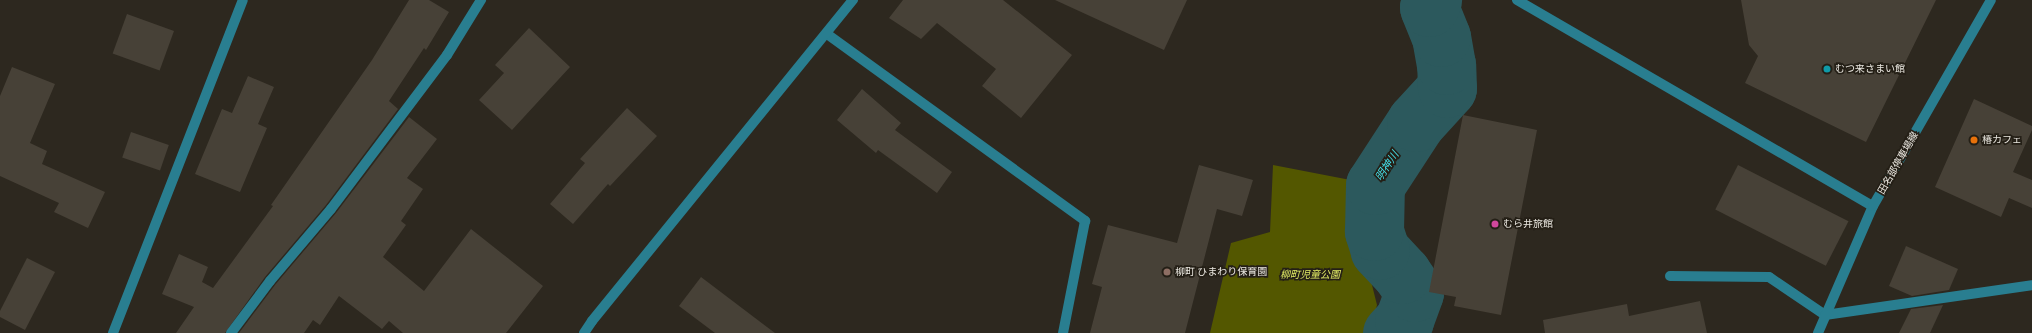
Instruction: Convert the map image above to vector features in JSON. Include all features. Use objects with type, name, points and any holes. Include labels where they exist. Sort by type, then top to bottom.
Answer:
[{"type":"street","points":[[113,333],[243,0]]},
{"type":"street","points":[[230,333],[270,281],[336,203],[447,55],[481,0]]},
{"type":"street","points":[[584,333],[592,321],[854,0]]},
{"type":"street","points":[[1517,0],[1873,206]]},
{"type":"street","name":"田名部停車場線","points":[[1818,333],[1873,206],[1991,0]]},
{"type":"street","points":[[827,34],[1085,222],[1063,333]]},
{"type":"street","points":[[1670,276],[1769,276],[1826,316],[2032,285]]},
{"type":"green space","name":"柳町児童公園","points":[[1273,165],[1366,183],[1362,245],[1377,305],[1370,333],[1210,333],[1231,243],[1270,232]]},
{"type":"building","points":[[409,0],[429,0],[449,12],[426,50],[424,48],[389,101],[398,109],[326,205],[265,277],[225,333],[176,333],[194,307],[162,294],[179,254],[208,267],[202,282],[213,288],[273,206],[271,205],[372,60]]},
{"type":"building","points":[[903,0],[1003,0],[1072,55],[1021,118],[982,86],[996,69],[937,23],[921,39],[889,18]]},
{"type":"building","points":[[1055,0],[1187,0],[1164,50]]},
{"type":"building","name":"むつ来さまい館","points":[[1741,0],[1936,0],[1866,142],[1745,83],[1758,56],[1749,45]]},
{"type":"building","points":[[127,14],[174,31],[160,71],[113,53]]},
{"type":"building","points":[[529,28],[570,67],[512,130],[479,100],[504,73],[495,65]]},
{"type":"building","points":[[12,67],[55,84],[30,143],[47,151],[42,164],[105,192],[88,228],[54,212],[59,203],[0,176],[0,96]]},
{"type":"building","points":[[248,76],[274,87],[258,124],[267,128],[240,192],[195,174],[222,109],[232,113]]},
{"type":"building","points":[[862,89],[901,123],[895,130],[952,172],[937,193],[878,150],[876,153],[837,120]]},
{"type":"building","points":[[1974,99],[2032,126],[2032,130],[2013,172],[2032,180],[2032,208],[2009,198],[2001,217],[1935,187]]},
{"type":"building","points":[[627,108],[657,136],[610,186],[608,184],[573,224],[550,204],[585,163],[580,159]]},
{"type":"building","points":[[1463,115],[1537,130],[1501,315],[1454,306],[1456,297],[1429,292]]},
{"type":"building","points":[[409,117],[437,139],[407,178],[423,189],[401,221],[406,225],[383,257],[424,291],[471,229],[543,286],[506,333],[403,333],[389,321],[382,329],[339,296],[320,325],[313,320],[304,333],[239,333],[275,285],[336,213]]},
{"type":"building","points":[[131,132],[169,145],[160,171],[122,158]]},
{"type":"building","points":[[1199,165],[1253,180],[1242,216],[1217,209],[1185,333],[1090,333],[1102,287],[1092,284],[1108,225],[1177,243]]},
{"type":"building","points":[[1738,165],[1848,221],[1826,266],[1715,210]]},
{"type":"building","points":[[1906,246],[1958,269],[1949,290],[1912,296],[1889,286]]},
{"type":"building","points":[[27,258],[55,272],[25,330],[0,317],[0,311]]},
{"type":"building","points":[[701,277],[775,333],[715,333],[679,306]]},
{"type":"building","points":[[1700,301],[1707,333],[1545,333],[1543,320],[1627,304],[1629,316]]},
{"type":"building","points":[[1943,305],[1930,333],[1899,333],[1911,309]]},
{"type":"waterway","name":"明神川","points":[[1392,333],[1404,320],[1414,292],[1402,274],[1380,250],[1374,231],[1375,185],[1416,122],[1447,88],[1446,65],[1441,37],[1429,7],[1432,0]]},
{"type":"place","name":"むつ来さまい館","points":[[1827,69]]},
{"type":"place","name":"椿カフェ","points":[[1974,140]]},
{"type":"place","name":"むら井旅館","points":[[1495,224]]},
{"type":"place","name":"柳町 ひまわり保育園","points":[[1167,272]]}]
